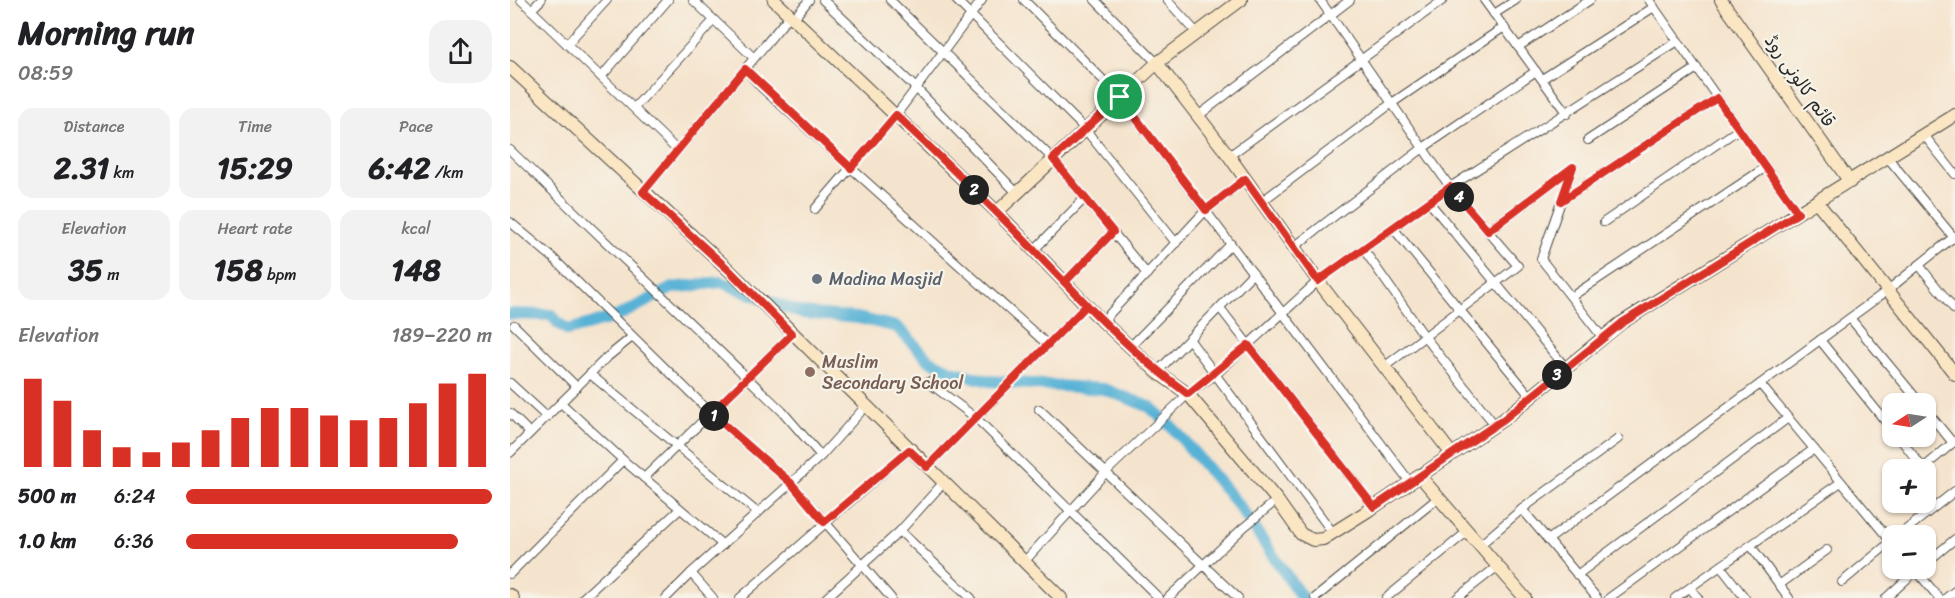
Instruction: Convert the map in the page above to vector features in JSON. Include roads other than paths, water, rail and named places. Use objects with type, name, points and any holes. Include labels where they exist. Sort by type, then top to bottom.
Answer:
[{"type":"street","points":[[521,0],[677,150]]},
{"type":"street","points":[[531,10],[541,0]]},
{"type":"street","points":[[567,44],[607,0]]},
{"type":"street","points":[[601,77],[668,0]]},
{"type":"street","points":[[693,0],[754,58]]},
{"type":"street","points":[[774,0],[997,212],[1130,347],[1157,372],[1188,394],[1277,500],[1301,534],[1313,540],[1323,539],[1333,533],[1495,425],[1603,338],[1723,258],[1850,182],[1955,115]]},
{"type":"street","points":[[643,192],[754,58],[809,0]]},
{"type":"street","points":[[823,0],[916,88],[1017,193]]},
{"type":"street","points":[[890,0],[944,50],[1053,159],[1147,274]]},
{"type":"street","points":[[956,0],[1085,129],[1176,243]]},
{"type":"street","points":[[815,209],[896,115],[982,0]]},
{"type":"street","points":[[1024,0],[1120,97],[1283,313],[1415,478],[1438,498],[1525,598]]},
{"type":"street","points":[[1095,0],[1157,63],[1229,156],[1318,281],[1450,453]]},
{"type":"street","points":[[1167,0],[1197,33]]},
{"type":"street","points":[[1320,0],[1450,187],[1518,266],[1384,368]]},
{"type":"street","points":[[1198,116],[1350,0]]},
{"type":"street","points":[[1229,156],[1443,0]]},
{"type":"street","points":[[1484,0],[1567,114]]},
{"type":"street","points":[[1494,14],[1516,0]]},
{"type":"street","points":[[1518,47],[1590,0]]},
{"type":"street","name":"قائم کالونی روڈ","points":[[1721,0],[1850,182]]},
{"type":"street","points":[[997,212],[1157,63],[1236,1]]},
{"type":"street","points":[[1542,79],[1652,3],[1798,213]]},
{"type":"street","points":[[634,108],[714,20]]},
{"type":"street","points":[[1261,202],[1392,103],[1504,27]]},
{"type":"street","points":[[1024,562],[1107,471],[1188,394],[1216,374],[1318,281],[1450,187],[1678,41]]},
{"type":"street","points":[[510,67],[729,270],[865,407],[1061,598]]},
{"type":"street","points":[[1588,140],[1697,68]]},
{"type":"street","points":[[745,69],[851,168],[1048,345]]},
{"type":"street","points":[[1294,248],[1423,148],[1536,71]]},
{"type":"street","points":[[1561,201],[1717,98]]},
{"type":"street","points":[[1604,222],[1739,129]]},
{"type":"street","points":[[1924,135],[1955,174]]},
{"type":"street","points":[[510,150],[782,411],[821,456]]},
{"type":"street","points":[[1548,540],[1888,290],[1954,238],[1888,158]]},
{"type":"street","points":[[1488,231],[1573,167],[1541,259],[1603,338]]},
{"type":"street","points":[[1571,297],[1766,167]]},
{"type":"street","points":[[1103,321],[1206,210],[1245,179]]},
{"type":"street","points":[[1034,250],[1085,198]]},
{"type":"street","points":[[1429,202],[1566,368]]},
{"type":"street","points":[[1817,202],[1955,374]]},
{"type":"street","points":[[510,222],[552,257],[711,413],[791,483],[891,598]]},
{"type":"street","points":[[1394,228],[1531,397]]},
{"type":"street","points":[[1065,282],[1113,232]]},
{"type":"street","points":[[1130,347],[1231,244]]},
{"type":"street","points":[[1364,250],[1425,337],[1495,425]]},
{"type":"street","points":[[1919,265],[1955,310]]},
{"type":"street","points":[[1157,372],[1253,273]]},
{"type":"street","points":[[927,467],[1087,305]]},
{"type":"street","points":[[1220,308],[1374,507]]},
{"type":"street","points":[[1850,318],[1911,393]]},
{"type":"street","points":[[514,325],[577,387]]},
{"type":"street","points":[[644,478],[792,334]]},
{"type":"street","points":[[510,453],[590,374],[632,337]]},
{"type":"street","points":[[1189,339],[1333,533]]},
{"type":"street","points":[[1820,340],[1882,417]]},
{"type":"street","points":[[590,374],[758,513]]},
{"type":"street","points":[[927,382],[976,418],[1159,598]]},
{"type":"street","points":[[510,383],[547,417]]},
{"type":"street","points":[[1760,384],[1841,482],[1882,527]]},
{"type":"street","points":[[561,403],[623,460],[723,545]]},
{"type":"street","points":[[666,598],[821,456],[865,407]]},
{"type":"street","points":[[1039,409],[1107,471],[1238,598]]},
{"type":"street","points":[[510,413],[530,433]]},
{"type":"street","points":[[1577,574],[1788,418]]},
{"type":"street","points":[[1934,459],[1954,442],[1936,421]]},
{"type":"street","points":[[1480,545],[1522,509],[1618,439]]},
{"type":"street","points":[[1609,598],[1814,449]]},
{"type":"street","points":[[740,598],[824,522],[909,450]]},
{"type":"street","points":[[510,574],[623,460]]},
{"type":"street","points":[[1675,598],[1841,482]]},
{"type":"street","points":[[826,598],[900,531],[943,483]]},
{"type":"street","points":[[1913,525],[1955,491]]},
{"type":"street","points":[[1316,598],[1438,498]]},
{"type":"street","points":[[1168,598],[1277,500]]},
{"type":"street","points":[[583,598],[680,508]]},
{"type":"street","points":[[1522,509],[1597,598]]},
{"type":"street","points":[[900,531],[971,598]]},
{"type":"street","points":[[1386,598],[1468,531]]},
{"type":"street","points":[[1936,555],[1955,539]]},
{"type":"street","points":[[1751,546],[1789,598]]},
{"type":"street","points":[[1779,585],[1827,550]]},
{"type":"street","points":[[1842,582],[1882,550]]},
{"type":"street","points":[[1456,598],[1498,566]]},
{"type":"street","points":[[1721,567],[1744,598]]},
{"type":"street","points":[[691,573],[713,598]]},
{"type":"street","points":[[1886,598],[1906,579]]},
{"type":"street","points":[[1924,579],[1939,598]]},
{"type":"street","points":[[1689,588],[1698,598]]},
{"type":"street","points":[[1946,598],[1955,591]]},
{"type":"waterway","points":[[510,314],[552,315],[568,330],[616,317],[672,288],[721,282],[801,313],[858,318],[897,327],[929,360],[951,371],[989,381],[1104,389],[1150,407],[1173,428],[1239,506],[1302,598]]},
{"type":"place","name":"Madina Masjid","points":[[817,279]]},
{"type":"place","name":"Muslim Secondary School","points":[[810,372]]}]
